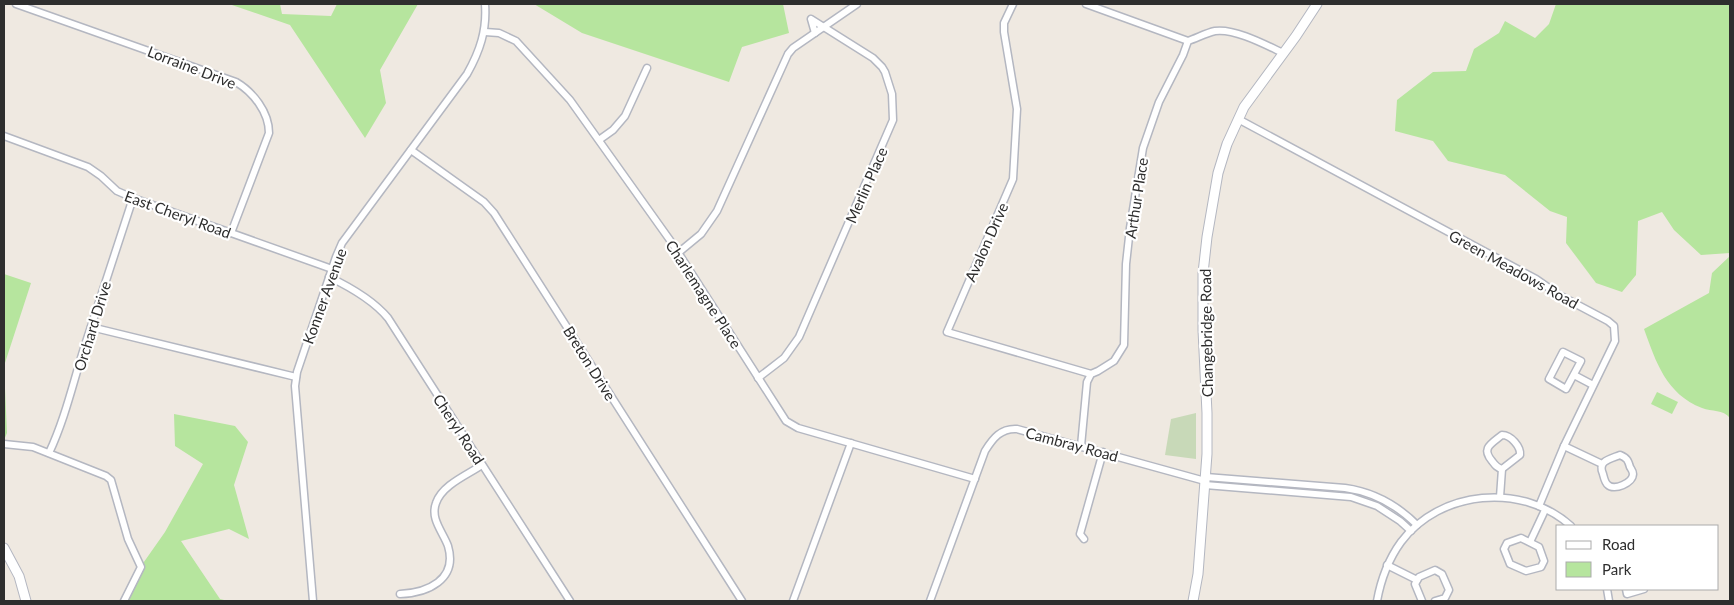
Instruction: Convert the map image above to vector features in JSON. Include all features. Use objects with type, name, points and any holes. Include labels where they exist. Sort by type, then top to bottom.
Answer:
[{"type":"main road","name":"Changebridge Road","points":[[1193,601],[1198,574],[1208,432],[1203,330],[1203,273],[1210,214],[1218,173],[1227,144],[1250,97],[1317,4]]},
{"type":"main road","points":[[4,548],[18,576],[26,601]]},
{"type":"street","name":"Lorraine Drive","points":[[16,4],[236,82],[251,93],[265,115],[269,133],[230,233]]},
{"type":"street","name":"Konner Avenue","points":[[313,601],[296,377],[342,243],[467,74],[480,48],[485,32],[485,4]]},
{"type":"street","points":[[678,253],[702,234],[714,216],[788,54],[857,4]]},
{"type":"street","name":"Avalon Drive","points":[[1013,4],[1004,23],[1017,109],[1013,179],[948,332],[1091,374]]},
{"type":"street","points":[[1086,4],[1188,41],[1215,31],[1229,31],[1265,44],[1283,53]]},
{"type":"street","points":[[815,33],[811,19],[824,27]]},
{"type":"street","name":"Merlin Place","points":[[758,378],[784,358],[799,337],[893,120],[892,94],[882,67],[873,58],[824,27]]},
{"type":"street","name":"Charlemagne Place","points":[[485,32],[499,33],[516,41],[570,100],[678,253],[783,417],[794,426],[975,479]]},
{"type":"street","name":"Arthur Place","points":[[1091,374],[1114,361],[1124,345],[1126,264],[1143,148],[1159,102],[1188,41]]},
{"type":"street","points":[[599,140],[613,130],[625,116],[647,68]]},
{"type":"street","name":"Green Meadows Road","points":[[1238,119],[1536,279],[1559,295],[1614,326],[1616,341],[1564,446],[1530,542]]},
{"type":"street","name":"East Cheryl Road","points":[[4,136],[88,167],[118,191],[133,198],[332,269]]},
{"type":"street","name":"Breton Drive","points":[[410,150],[484,202],[494,213],[742,601]]},
{"type":"street","name":"Orchard Drive","points":[[49,453],[57,436],[72,391],[133,198]]},
{"type":"street","name":"Cheryl Road","points":[[329,278],[353,290],[378,308],[388,318],[570,601]]},
{"type":"street","points":[[91,327],[296,377]]},
{"type":"street","points":[[1563,352],[1581,362],[1574,375],[1566,389],[1548,379],[1563,352]]},
{"type":"street","points":[[1081,446],[1085,391],[1091,374]]},
{"type":"street","points":[[1574,375],[1593,385]]},
{"type":"street","name":"Cambray Road","points":[[930,601],[990,443],[1004,431],[1017,429],[1205,481]]},
{"type":"street","points":[[1500,497],[1502,470],[1520,456],[1520,449],[1506,435],[1502,435],[1486,452],[1487,456],[1502,470]]},
{"type":"street","points":[[793,601],[851,443]]},
{"type":"street","points":[[4,444],[33,447],[106,476],[111,480],[128,539],[141,567],[124,601]]},
{"type":"street","points":[[1564,446],[1602,464]]},
{"type":"street","points":[[1084,539],[1080,534],[1103,452]]},
{"type":"street","points":[[1620,455],[1628,460],[1633,474],[1632,478],[1630,481],[1614,488],[1610,487],[1601,470],[1602,464],[1620,455]]},
{"type":"street","points":[[400,594],[417,593],[431,587],[440,581],[446,573],[450,555],[446,541],[435,518],[436,503],[445,489],[482,464]]},
{"type":"street","points":[[1205,481],[1345,488],[1361,491],[1374,495],[1392,505],[1417,525]]},
{"type":"street","points":[[1205,481],[1350,497],[1377,506],[1400,521],[1411,531]]},
{"type":"street","points":[[1377,601],[1379,588],[1393,554],[1417,525],[1432,514],[1452,505],[1470,499],[1500,497],[1526,502],[1542,508],[1569,525]]},
{"type":"street","points":[[1521,538],[1530,542],[1539,547],[1544,561],[1541,567],[1526,571],[1510,564],[1504,549],[1507,543],[1521,538]]},
{"type":"street","points":[[1387,565],[1417,580]]},
{"type":"street","points":[[1422,601],[1415,584],[1419,577],[1435,570],[1442,574],[1448,590],[1445,598],[1435,601]]},
{"type":"street","points":[[1626,590],[1627,594],[1641,590]]},
{"type":"green space","points":[[229,4],[280,4],[282,14],[331,16],[337,4],[418,4],[380,70],[386,103],[365,138],[290,25]]},
{"type":"green space","points":[[534,4],[783,4],[789,33],[742,47],[729,82],[582,33]]},
{"type":"green space","points":[[1556,4],[1730,4],[1730,253],[1701,255],[1674,230],[1662,212],[1638,221],[1636,275],[1622,292],[1596,283],[1566,243],[1567,217],[1550,211],[1505,175],[1448,161],[1433,141],[1395,131],[1397,100],[1433,72],[1466,71],[1474,49],[1499,33],[1505,21],[1535,38],[1549,24]]},
{"type":"green space","points":[[1730,256],[1730,418],[1721,412],[1702,408],[1690,402],[1671,386],[1658,365],[1644,329],[1709,293],[1712,273]]},
{"type":"green space","points":[[4,274],[31,283],[4,366]]},
{"type":"green space","points":[[4,366],[7,433],[4,440]]},
{"type":"green space","points":[[1657,392],[1678,402],[1672,414],[1651,404]]},
{"type":"green space","points":[[1196,413],[1196,459],[1165,455],[1171,419]]},
{"type":"green space","points":[[174,414],[235,426],[248,442],[234,485],[249,539],[229,529],[181,541],[220,599],[228,601],[125,601],[139,569],[165,532],[203,464],[175,446]]}]
